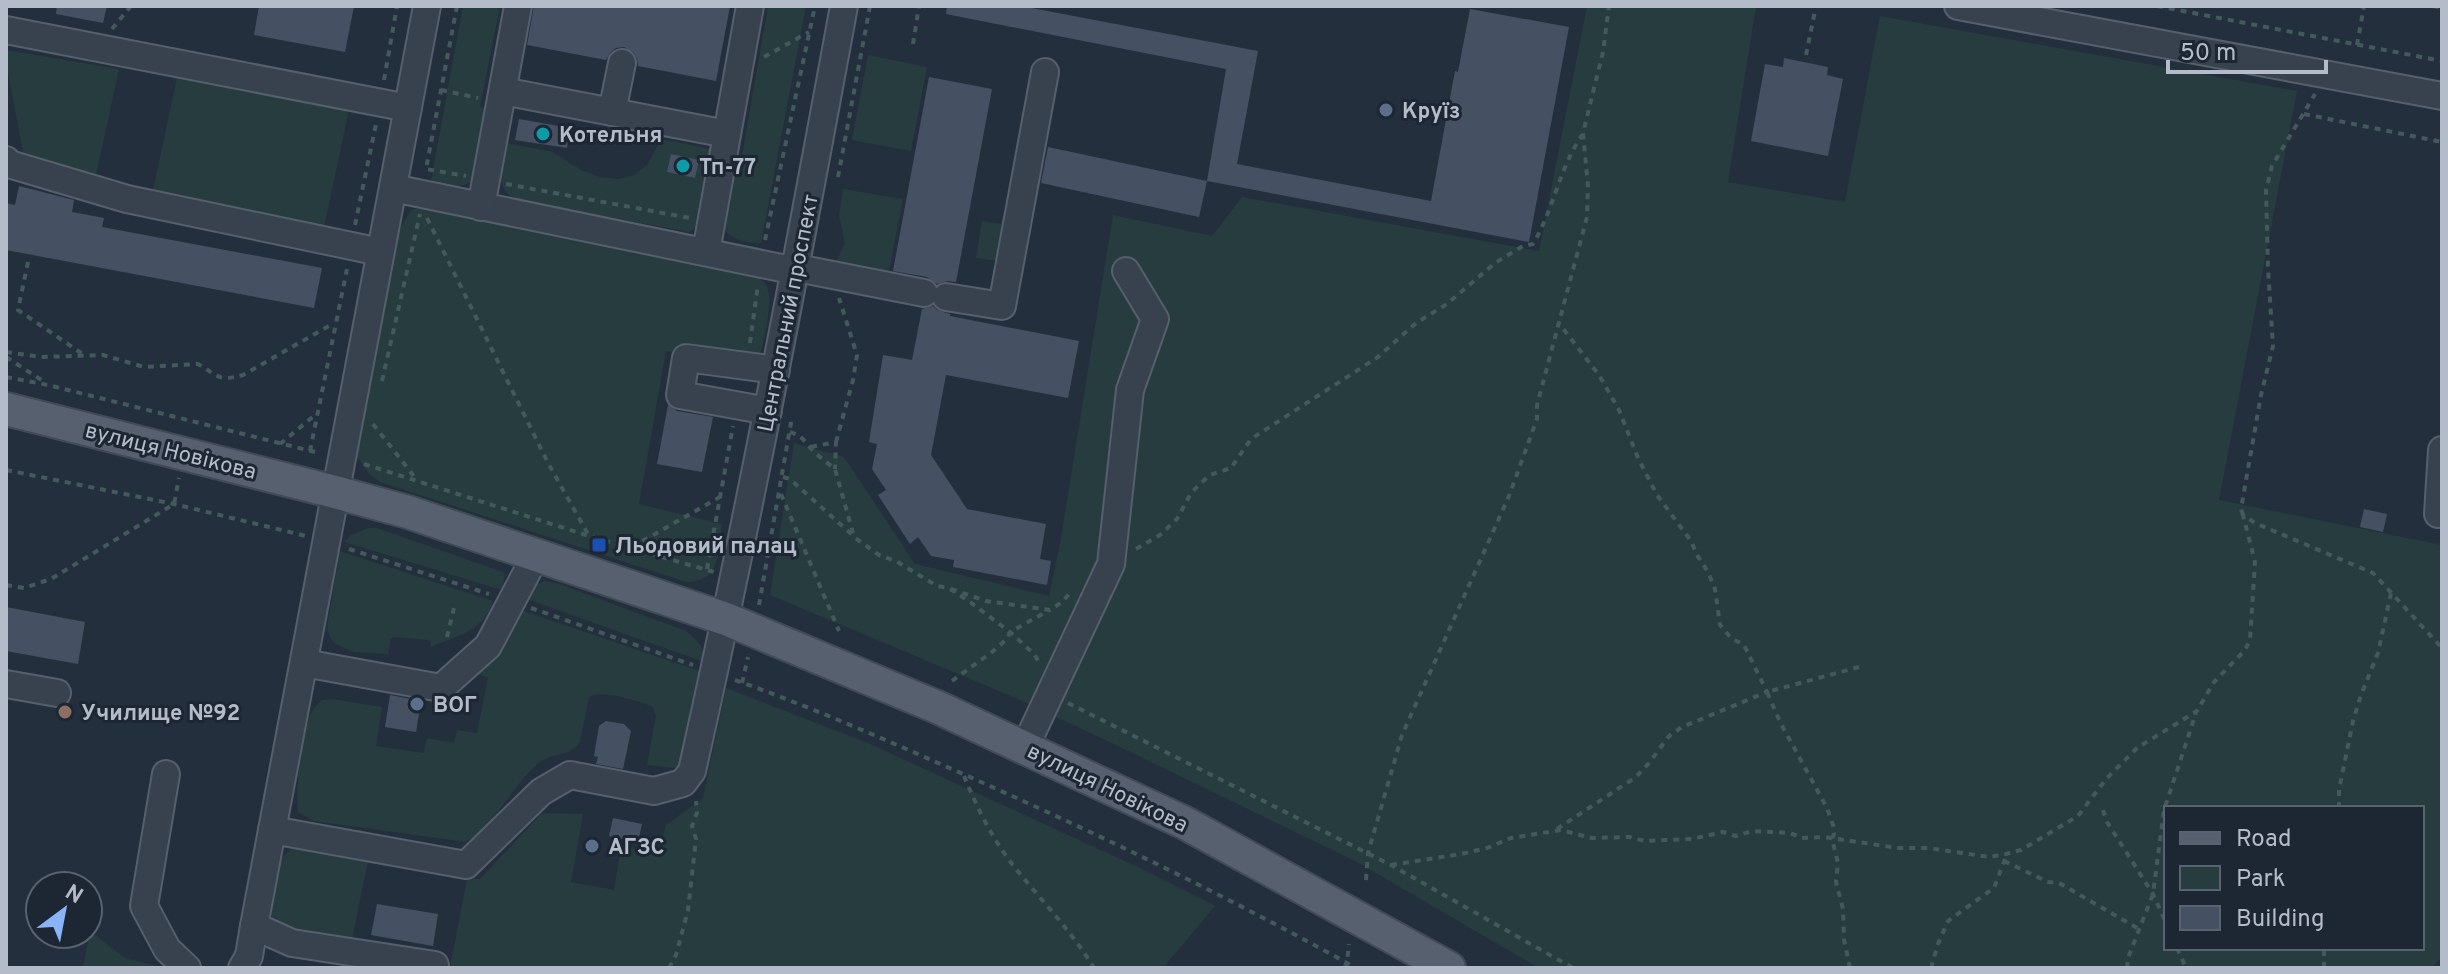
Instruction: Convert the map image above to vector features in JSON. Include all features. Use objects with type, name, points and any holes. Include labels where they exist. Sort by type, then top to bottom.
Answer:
[{"type":"main road","name":"вулиця Новікова","points":[[6,409],[408,512],[741,625],[1025,747],[1185,823],[1449,968]]},
{"type":"street","points":[[6,17],[8,6]]},
{"type":"street","points":[[242,968],[249,956],[335,492],[357,458],[380,252],[427,6]]},
{"type":"street","points":[[481,207],[518,6]]},
{"type":"street","points":[[706,252],[750,6]]},
{"type":"street","name":"Центральний проспект","points":[[692,771],[741,625],[734,578],[796,269],[844,6]]},
{"type":"street","points":[[1958,6],[2442,96]]},
{"type":"street","points":[[6,30],[408,108]]},
{"type":"street","points":[[612,112],[622,63]]},
{"type":"street","points":[[393,188],[761,263],[1002,306],[1045,72]]},
{"type":"street","points":[[502,97],[612,112],[727,134]]},
{"type":"street","points":[[6,160],[9,164],[127,199],[380,252]]},
{"type":"street","points":[[1025,747],[1111,564],[1130,390],[1155,319],[1126,271]]},
{"type":"street","points":[[768,411],[680,395],[686,358],[776,370]]},
{"type":"street","points":[[2438,514],[2442,450]]},
{"type":"street","points":[[304,663],[441,688],[488,646],[536,555]]},
{"type":"street","points":[[6,684],[57,693]]},
{"type":"street","points":[[272,830],[466,865],[541,792],[570,775],[654,791],[683,783],[692,771]]},
{"type":"street","points":[[166,774],[144,906],[167,949],[187,968]]},
{"type":"street","points":[[254,926],[292,943],[435,965]]},
{"type":"path","points":[[457,6],[426,169],[711,222]]},
{"type":"path","points":[[746,366],[761,263],[815,6]]},
{"type":"path","points":[[913,44],[919,6]]},
{"type":"path","points":[[1111,564],[1150,542],[1177,519],[1191,493],[1210,475],[1231,468],[1251,439],[1378,357],[1416,323],[1447,304],[1495,263],[1523,246],[1533,244],[1556,194],[1570,153],[1583,133],[1603,52],[1609,6]]},
{"type":"path","points":[[1806,55],[1816,6]]},
{"type":"path","points":[[2157,6],[2442,61]]},
{"type":"path","points":[[2357,45],[2364,6]]},
{"type":"path","points":[[2433,6],[2442,8]]},
{"type":"path","points":[[738,72],[809,32]]},
{"type":"path","points":[[2165,806],[2187,745],[2192,719],[2214,682],[2245,650],[2250,640],[2255,562],[2241,509],[2273,346],[2266,190],[2272,166],[2325,74]]},
{"type":"path","points":[[441,90],[502,97]]},
{"type":"path","points":[[2304,114],[2442,142]]},
{"type":"path","points":[[1366,880],[1368,853],[1402,735],[1476,572],[1537,419],[1537,405],[1587,217],[1588,186],[1583,133]]},
{"type":"path","points":[[380,393],[422,207],[548,463],[589,536]]},
{"type":"path","points":[[28,262],[18,310],[86,357]]},
{"type":"path","points":[[832,275],[857,355],[836,442],[835,469],[853,535]]},
{"type":"path","points":[[6,354],[41,357],[103,355],[144,367],[198,364],[216,378],[230,378],[243,375],[336,322]]},
{"type":"path","points":[[1558,322],[1599,375],[1619,410],[1657,495],[1691,541],[1708,572],[1715,589],[1720,625],[1731,638],[1744,645],[1780,722],[1827,808],[1833,825],[1832,839],[1838,863],[1836,882],[1843,909],[1844,940],[1850,968]]},
{"type":"path","points":[[6,354],[48,385]]},
{"type":"path","points":[[6,377],[280,444],[357,458],[419,482],[734,578]]},
{"type":"path","points":[[707,569],[738,406]]},
{"type":"path","points":[[280,444],[317,414]]},
{"type":"path","points":[[365,414],[419,482]]},
{"type":"path","points":[[6,585],[24,588],[51,579],[174,504],[189,421]]},
{"type":"path","points":[[370,437],[373,424]]},
{"type":"path","points":[[790,432],[800,436],[835,469]]},
{"type":"path","points":[[811,447],[836,442]]},
{"type":"path","points":[[783,477],[790,479],[879,555],[896,561],[937,586],[1009,606],[1050,610]]},
{"type":"path","points":[[780,492],[839,631]]},
{"type":"path","points":[[631,548],[720,497]]},
{"type":"path","points":[[2243,515],[2255,523],[2373,573],[2442,648]]},
{"type":"path","points":[[949,588],[1010,632],[1034,654],[1065,701],[1391,865],[1573,968]]},
{"type":"path","points":[[2339,806],[2339,790],[2353,721],[2374,665],[2392,591]]},
{"type":"path","points":[[952,681],[992,652],[1007,639],[1010,632],[1050,610],[1071,592]]},
{"type":"path","points":[[447,637],[454,608]]},
{"type":"path","points":[[1555,831],[1636,777],[1669,736],[1682,727],[1767,692],[1859,667]]},
{"type":"path","points":[[742,683],[745,668]]},
{"type":"path","points":[[1391,865],[1461,854],[1511,838],[1555,831],[1569,831],[1592,838],[1629,837],[1645,841],[1692,839],[1723,832],[1736,836],[1752,831],[1782,832],[1802,838],[1898,848],[1929,848],[1989,857],[2006,854],[2021,850],[2078,816],[2106,779],[2137,748],[2197,711]]},
{"type":"path","points":[[669,968],[676,955],[688,910],[696,839],[692,826],[697,813],[692,771]]},
{"type":"path","points":[[963,774],[975,804],[1014,867],[1069,930],[1094,968]]},
{"type":"path","points":[[2103,810],[2107,822],[2153,894],[2164,919]]},
{"type":"path","points":[[2127,968],[2153,894],[2164,810]]},
{"type":"path","points":[[1931,968],[1948,921],[1994,888],[2006,854]]},
{"type":"path","points":[[2004,861],[2048,882],[2059,883],[2139,929]]},
{"type":"path","points":[[1344,968],[1349,944]]},
{"type":"green space","points":[[463,6],[500,6],[480,107],[491,110],[474,179],[454,186],[431,181]]},
{"type":"green space","points":[[768,6],[806,6],[761,243],[755,243],[733,237],[722,225],[731,155],[742,156]]},
{"type":"green space","points":[[1587,6],[1756,6],[1728,182],[1845,202],[1880,16],[2297,91],[2219,500],[2442,545],[2442,957],[2431,968],[1539,968],[1357,862],[1118,746],[1018,699],[770,595],[794,443],[844,457],[915,564],[1049,596],[1113,215],[1212,236],[1242,197],[1539,251]]},
{"type":"green space","points":[[6,50],[119,69],[95,179],[24,158]]},
{"type":"green space","points":[[868,55],[927,67],[911,151],[852,140]]},
{"type":"green space","points":[[178,73],[349,110],[323,232],[152,195]]},
{"type":"green space","points":[[661,139],[715,150],[700,224],[690,232],[516,200],[504,189],[501,167],[506,143],[553,152],[581,170],[618,179],[635,175],[648,164]]},
{"type":"green space","points":[[843,189],[903,199],[888,275],[835,264],[845,243],[839,216]]},
{"type":"green space","points":[[422,207],[755,275],[765,283],[769,306],[759,362],[666,351],[639,504],[722,524],[716,564],[706,577],[686,582],[380,482],[368,473],[357,456],[399,231],[411,210]]},
{"type":"green space","points":[[1004,213],[1010,218],[1005,262],[976,258],[982,221],[1001,224]]},
{"type":"green space","points":[[377,528],[503,572],[502,590],[344,542],[351,535]]},
{"type":"green space","points":[[340,551],[493,601],[476,626],[430,647],[431,641],[428,640],[394,637],[388,654],[354,652],[335,644],[327,630]]},
{"type":"green space","points":[[545,581],[686,631],[702,649],[704,662],[521,597]]},
{"type":"green space","points":[[518,609],[705,673],[685,762],[674,768],[647,765],[656,716],[653,707],[602,694],[589,697],[580,742],[576,747],[537,764],[485,826],[466,842],[314,821],[298,812],[298,777],[304,736],[310,715],[322,700],[382,707],[376,746],[424,753],[427,738],[454,743],[457,730],[477,733],[488,678],[474,673]]},
{"type":"green space","points":[[726,688],[868,743],[1215,906],[1163,968],[450,968],[467,879],[480,879],[542,813],[583,814],[571,882],[614,890],[621,847],[659,852],[666,825],[703,798]]},
{"type":"green space","points":[[313,843],[369,856],[351,944],[299,933],[272,918],[274,883],[282,858],[293,849]]},
{"type":"green space","points":[[104,942],[125,958],[166,968],[83,968],[86,950],[104,950]]},
{"type":"building","points":[[57,6],[107,6],[103,23],[56,14]]},
{"type":"building","points":[[259,6],[354,6],[345,52],[254,35]]},
{"type":"building","points":[[534,6],[730,6],[716,81],[638,66],[633,52],[624,47],[616,48],[606,60],[527,45]]},
{"type":"building","points":[[947,6],[1021,6],[1258,51],[1237,164],[1431,201],[1470,9],[1569,27],[1529,242],[1207,181],[1226,69],[946,14]]},
{"type":"building","points":[[1784,58],[1828,67],[1827,75],[1843,79],[1828,156],[1751,141],[1765,64],[1783,67]]},
{"type":"building","points":[[929,77],[992,89],[956,282],[937,284],[927,277],[893,271]]},
{"type":"building","name":"Котельня","points":[[519,119],[570,128],[567,148],[515,140]]},
{"type":"building","points":[[1048,147],[1207,181],[1199,217],[1041,183]]},
{"type":"building","name":"Тп-77","points":[[671,154],[699,160],[695,178],[667,172]]},
{"type":"building","points":[[19,186],[74,200],[72,212],[104,218],[102,227],[322,268],[314,308],[6,250],[6,203],[15,205]]},
{"type":"building","points":[[933,306],[950,316],[1079,341],[1068,398],[946,375],[931,455],[967,509],[1046,524],[1040,559],[1051,561],[1047,585],[953,567],[954,560],[931,556],[918,537],[910,544],[878,495],[886,490],[872,469],[877,444],[869,442],[883,355],[912,360],[922,309]]},
{"type":"building","points":[[668,405],[677,411],[713,417],[702,472],[657,464]]},
{"type":"building","points":[[2364,509],[2387,514],[2383,532],[2360,527]]},
{"type":"building","points":[[6,607],[85,622],[78,664],[6,651]]},
{"type":"building","points":[[390,695],[421,701],[416,732],[385,727]]},
{"type":"building","points":[[606,721],[624,724],[631,731],[623,769],[596,764],[598,757],[594,756],[599,726]]},
{"type":"building","points":[[613,818],[642,824],[638,842],[609,836]]},
{"type":"building","points":[[377,904],[438,914],[433,946],[371,935]]},
{"type":"place","name":"Круїз","points":[[1386,110]]},
{"type":"place","name":"Котельня","points":[[543,134]]},
{"type":"place","name":"Тп-77","points":[[683,166]]},
{"type":"place","name":"Льодовий палац","points":[[599,545]]},
{"type":"place","name":"ВОГ","points":[[417,704]]},
{"type":"place","name":"Училище №92","points":[[65,712]]},
{"type":"place","name":"АГЗС","points":[[592,846]]}]
